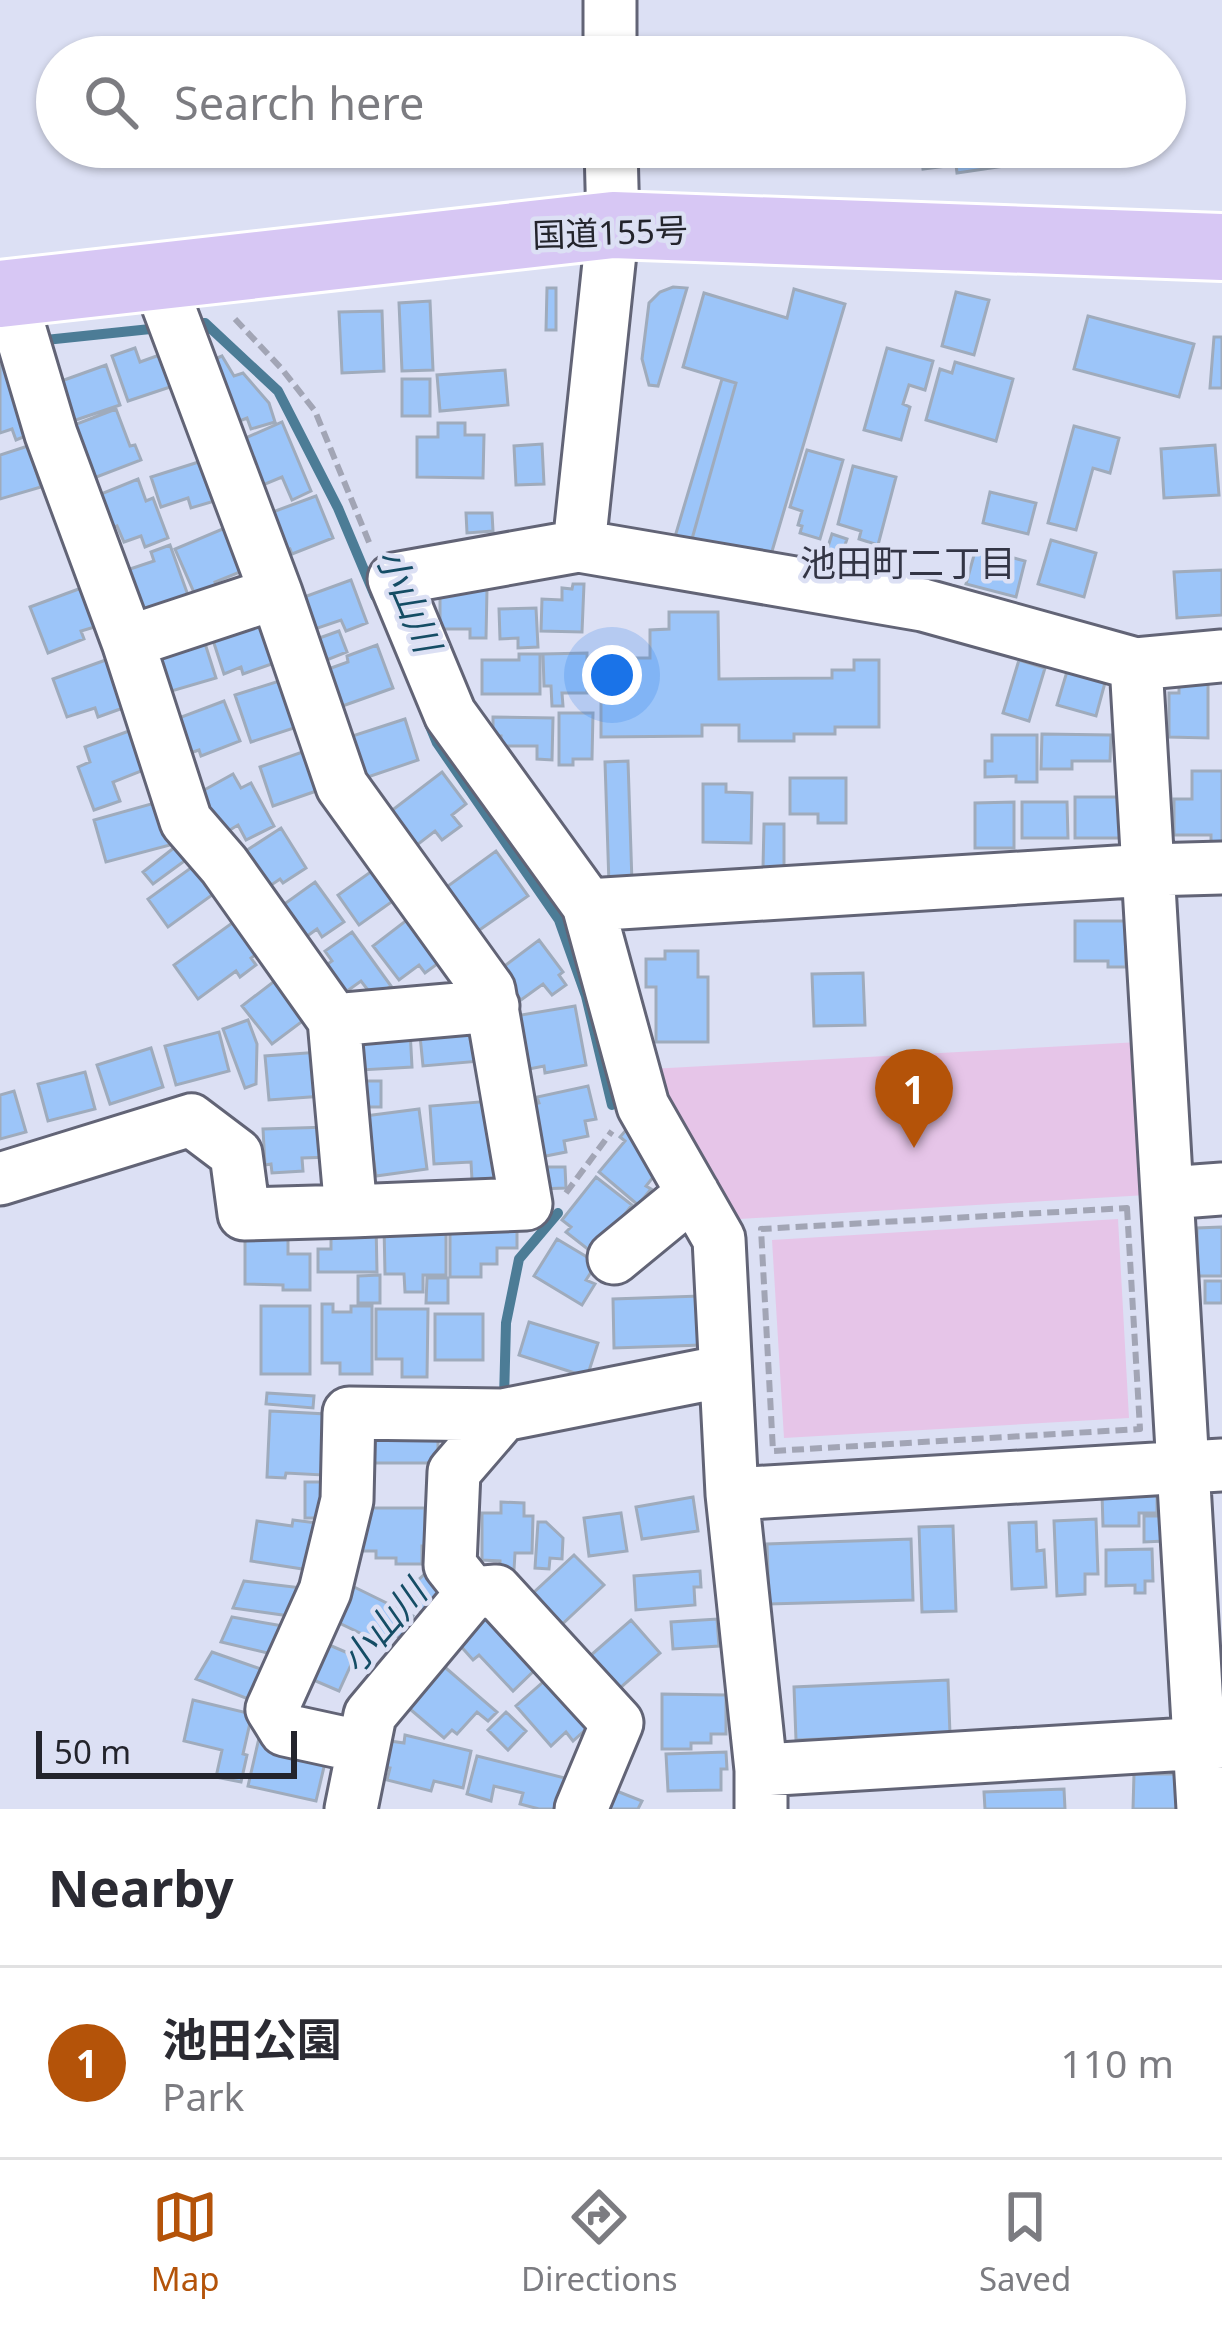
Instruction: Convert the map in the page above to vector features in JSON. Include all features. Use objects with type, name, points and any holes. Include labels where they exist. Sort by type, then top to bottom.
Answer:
[{"type":"highway","name":"国道155号","points":[[15,323],[158,276],[613,225],[1222,247]]},
{"type":"street","points":[[610,0],[610,36]]},
{"type":"street","points":[[579,546],[613,225],[612,168]]},
{"type":"street","points":[[0,1179],[191,1120],[236,1154],[244,1214],[526,1204],[489,990],[342,786],[158,276]]},
{"type":"street","points":[[15,323],[186,821],[224,865],[334,1020],[351,1211]]},
{"type":"street","points":[[1211,1743],[761,1790],[732,1494],[719,1239],[643,1106],[589,905],[450,714],[394,579],[579,546],[923,605],[1136,664],[1222,656]]},
{"type":"street","points":[[128,642],[276,593]]},
{"type":"street","points":[[1136,664],[1168,1193],[1203,1466],[1211,1743],[1203,1809]]},
{"type":"street","points":[[589,905],[1222,868]]},
{"type":"street","points":[[334,1020],[493,1006]]},
{"type":"street","points":[[1168,1193],[1222,1189]]},
{"type":"street","points":[[614,1258],[693,1193]]},
{"type":"street","points":[[348,1744],[285,1730],[272,1709],[325,1591],[346,1500],[349,1413],[503,1415],[725,1371]]},
{"type":"street","points":[[472,1593],[450,1565],[454,1472],[503,1415]]},
{"type":"street","points":[[732,1494],[1203,1466]]},
{"type":"street","points":[[351,1809],[348,1744],[472,1593],[496,1592],[617,1723],[581,1809]]},
{"type":"path","points":[[227,311],[315,411],[373,550],[394,579]]},
{"type":"path","points":[[526,1204],[558,1204],[622,1117],[643,1106]]},
{"type":"path","points":[[1127,1208],[1140,1429],[773,1450],[760,1229],[1127,1208]]},
{"type":"shaded area","points":[[1139,1042],[1147,1195],[723,1220],[650,1069]]},
{"type":"shaded area","points":[[1118,1219],[1129,1418],[784,1438],[772,1240]]},
{"type":"building","points":[[673,287],[687,288],[658,386],[649,385],[642,359],[649,303]]},
{"type":"building","points":[[547,288],[556,288],[556,330],[546,330]]},
{"type":"building","points":[[794,289],[845,304],[770,558],[690,546],[736,383],[683,367],[704,293],[787,318]]},
{"type":"building","points":[[956,292],[989,300],[974,355],[942,346]]},
{"type":"building","points":[[430,301],[433,370],[402,371],[399,303]]},
{"type":"building","points":[[382,311],[384,371],[342,373],[339,312]]},
{"type":"building","points":[[1088,316],[1194,344],[1179,397],[1074,369]]},
{"type":"building","points":[[1214,337],[1222,337],[1222,388],[1210,388]]},
{"type":"building","points":[[135,348],[140,362],[165,353],[176,385],[128,401],[112,356]]},
{"type":"building","points":[[887,348],[933,361],[925,390],[909,385],[903,404],[910,407],[901,440],[864,430]]},
{"type":"building","points":[[222,356],[234,376],[243,373],[269,403],[275,422],[251,429],[247,418],[227,426],[203,364]]},
{"type":"building","points":[[10,362],[28,435],[16,440],[12,429],[0,433],[0,365]]},
{"type":"building","points":[[955,362],[1013,379],[996,441],[926,420],[940,369],[952,373]]},
{"type":"building","points":[[106,365],[120,405],[67,423],[53,384]]},
{"type":"building","points":[[505,370],[508,405],[440,411],[437,375]]},
{"type":"building","points":[[402,379],[430,379],[430,416],[402,416]]},
{"type":"building","points":[[722,379],[736,383],[690,546],[674,540]]},
{"type":"building","points":[[116,409],[130,446],[135,445],[141,460],[86,481],[66,428]]},
{"type":"building","points":[[282,422],[311,491],[292,500],[282,477],[251,490],[232,444]]},
{"type":"building","points":[[438,423],[465,423],[465,435],[484,435],[483,478],[417,477],[417,437],[438,437]]},
{"type":"building","points":[[1074,426],[1119,438],[1110,473],[1093,468],[1076,530],[1048,523]]},
{"type":"building","points":[[542,444],[544,484],[516,485],[514,446]]},
{"type":"building","points":[[1215,445],[1219,495],[1164,498],[1161,449]]},
{"type":"building","points":[[28,446],[41,487],[0,499],[0,455]]},
{"type":"building","points":[[807,450],[843,460],[820,539],[800,533],[802,511],[790,507]]},
{"type":"building","points":[[205,460],[218,500],[191,508],[188,498],[161,507],[151,477]]},
{"type":"building","points":[[853,466],[896,477],[878,545],[859,539],[861,531],[838,524]]},
{"type":"building","points":[[138,479],[146,501],[153,498],[168,538],[145,547],[141,536],[124,542],[117,526],[104,531],[91,498]]},
{"type":"building","points":[[990,492],[1036,503],[1028,534],[983,523]]},
{"type":"building","points":[[316,496],[333,538],[292,554],[290,549],[276,555],[270,513]]},
{"type":"building","points":[[466,513],[492,513],[493,531],[467,533]]},
{"type":"building","points":[[232,525],[250,568],[215,582],[218,589],[196,597],[175,549]]},
{"type":"building","points":[[832,534],[847,539],[839,563],[824,559]]},
{"type":"building","points":[[1051,540],[1096,553],[1084,597],[1038,584]]},
{"type":"building","points":[[170,545],[189,598],[132,618],[121,572],[154,561],[151,552]]},
{"type":"building","points":[[976,548],[1025,561],[1016,597],[966,584]]},
{"type":"building","points":[[1222,570],[1222,615],[1177,618],[1174,572]]},
{"type":"building","points":[[351,580],[367,623],[346,631],[341,620],[309,631],[293,601]]},
{"type":"building","points":[[573,584],[584,584],[582,632],[541,631],[542,599],[562,600],[562,588],[572,589]]},
{"type":"building","points":[[84,587],[98,626],[81,631],[84,639],[48,653],[30,607]]},
{"type":"building","points":[[455,589],[487,589],[486,638],[470,638],[470,629],[440,629],[440,594],[455,594]]},
{"type":"building","points":[[536,608],[538,647],[518,648],[518,638],[500,639],[499,609]]},
{"type":"building","points":[[267,612],[283,660],[243,674],[241,667],[224,674],[210,631]]},
{"type":"building","points":[[669,612],[718,612],[719,679],[832,678],[832,670],[854,670],[854,660],[879,660],[879,727],[835,727],[835,734],[794,734],[794,741],[739,741],[739,725],[702,725],[702,736],[601,737],[601,689],[633,689],[632,658],[650,658],[650,630],[669,629]]},
{"type":"building","points":[[339,631],[347,652],[319,663],[311,641]]},
{"type":"building","points":[[202,634],[216,678],[158,695],[146,658]]},
{"type":"building","points":[[377,645],[393,688],[334,709],[320,672]]},
{"type":"building","points":[[587,653],[587,693],[562,693],[563,706],[552,706],[551,686],[544,686],[543,654]]},
{"type":"building","points":[[519,654],[540,654],[540,694],[482,694],[482,660],[519,660]]},
{"type":"building","points":[[114,657],[122,679],[113,682],[123,708],[98,717],[95,708],[67,717],[53,679]]},
{"type":"building","points":[[1019,660],[1045,668],[1029,721],[1003,713]]},
{"type":"building","points":[[1068,668],[1106,679],[1096,716],[1057,705]]},
{"type":"building","points":[[289,678],[300,726],[251,742],[235,695]]},
{"type":"building","points":[[1179,682],[1208,682],[1208,738],[1169,737],[1169,693],[1179,693]]},
{"type":"building","points":[[224,701],[240,741],[201,756],[199,750],[181,756],[168,722]]},
{"type":"building","points":[[559,713],[593,713],[592,759],[559,765]]},
{"type":"building","points":[[493,717],[553,718],[552,760],[537,759],[537,746],[501,746],[501,736],[493,736]]},
{"type":"building","points":[[405,719],[418,760],[365,778],[340,740]]},
{"type":"building","points":[[140,727],[154,766],[113,782],[120,801],[94,810],[78,767],[90,762],[85,747]]},
{"type":"building","points":[[1042,734],[1111,735],[1110,761],[1072,761],[1072,769],[1041,769]]},
{"type":"building","points":[[992,735],[1037,735],[1037,782],[1016,782],[1016,776],[985,777],[985,761],[992,761]]},
{"type":"building","points":[[311,749],[325,788],[273,806],[260,767]]},
{"type":"building","points":[[628,761],[632,883],[609,884],[605,762]]},
{"type":"building","points":[[1192,771],[1222,771],[1222,846],[1211,846],[1211,835],[1174,835],[1174,799],[1192,799]]},
{"type":"building","points":[[442,772],[466,804],[452,815],[461,826],[442,840],[435,831],[408,852],[382,818]]},
{"type":"building","points":[[233,774],[241,788],[251,783],[274,826],[246,840],[238,825],[220,836],[197,794]]},
{"type":"building","points":[[790,778],[846,778],[846,823],[818,823],[818,814],[790,814]]},
{"type":"building","points":[[703,784],[726,784],[726,792],[752,793],[751,843],[703,842]]},
{"type":"building","points":[[1075,797],[1121,797],[1121,838],[1075,838]]},
{"type":"building","points":[[158,802],[170,845],[106,862],[94,820]]},
{"type":"building","points":[[1014,802],[1014,848],[975,848],[975,803]]},
{"type":"building","points":[[1022,802],[1067,802],[1068,838],[1022,838]]},
{"type":"building","points":[[764,824],[784,824],[784,868],[763,868]]},
{"type":"building","points":[[281,828],[306,868],[258,894],[235,858]]},
{"type":"building","points":[[184,840],[194,854],[153,884],[143,872]]},
{"type":"building","points":[[496,851],[528,896],[468,938],[437,894]]},
{"type":"building","points":[[199,862],[219,890],[168,927],[148,899]]},
{"type":"building","points":[[379,866],[400,896],[359,925],[338,895]]},
{"type":"building","points":[[315,882],[344,922],[322,937],[317,929],[299,942],[276,910]]},
{"type":"building","points":[[412,916],[444,959],[425,973],[419,965],[399,980],[373,946]]},
{"type":"building","points":[[239,918],[262,950],[251,958],[256,965],[240,977],[236,971],[198,999],[174,965]]},
{"type":"building","points":[[1075,921],[1125,921],[1126,967],[1108,967],[1108,961],[1075,961]]},
{"type":"building","points":[[352,932],[391,986],[374,998],[361,981],[336,999],[321,969],[332,961],[325,951]]},
{"type":"building","points":[[539,940],[563,972],[559,975],[566,985],[552,995],[543,984],[521,1000],[498,971]]},
{"type":"building","points":[[665,951],[698,951],[698,977],[708,977],[708,1042],[656,1042],[656,987],[646,987],[646,959],[665,959]]},
{"type":"building","points":[[863,973],[865,1025],[814,1026],[812,974]]},
{"type":"building","points":[[281,976],[312,1014],[272,1044],[242,1006]]},
{"type":"building","points":[[575,1006],[586,1065],[545,1073],[544,1066],[529,1069],[524,1044],[514,1046],[509,1017]]},
{"type":"building","points":[[248,1020],[257,1044],[256,1084],[245,1088],[223,1029]]},
{"type":"building","points":[[410,1030],[412,1067],[361,1070],[358,1033]]},
{"type":"building","points":[[219,1032],[229,1071],[176,1085],[165,1046]]},
{"type":"building","points":[[478,1032],[481,1061],[423,1066],[420,1036]]},
{"type":"building","points":[[151,1048],[163,1087],[110,1104],[97,1065]]},
{"type":"building","points":[[320,1052],[323,1096],[269,1100],[265,1056]]},
{"type":"building","points":[[85,1072],[95,1109],[48,1121],[38,1084]]},
{"type":"building","points":[[355,1081],[381,1081],[381,1107],[354,1107]]},
{"type":"building","points":[[588,1086],[596,1119],[585,1121],[588,1136],[564,1141],[566,1152],[536,1158],[525,1106],[539,1103],[537,1097]]},
{"type":"building","points":[[14,1091],[26,1132],[0,1139],[0,1095]]},
{"type":"building","points":[[491,1101],[505,1177],[472,1180],[471,1162],[434,1164],[430,1106]]},
{"type":"building","points":[[419,1109],[427,1169],[376,1176],[369,1129],[359,1130],[357,1117]]},
{"type":"building","points":[[330,1127],[331,1157],[302,1158],[303,1171],[272,1173],[271,1164],[265,1165],[263,1129]]},
{"type":"building","points":[[626,1130],[643,1144],[647,1155],[643,1159],[658,1171],[638,1205],[599,1172],[625,1141],[620,1137]]},
{"type":"building","points":[[538,1167],[565,1167],[566,1188],[538,1189]]},
{"type":"building","points":[[596,1177],[632,1205],[594,1254],[566,1232],[571,1227],[562,1220]]},
{"type":"building","points":[[450,1221],[517,1221],[517,1248],[497,1248],[497,1264],[481,1264],[481,1277],[450,1277]]},
{"type":"building","points":[[376,1223],[377,1272],[318,1272],[318,1249],[331,1249],[331,1233]]},
{"type":"building","points":[[384,1226],[446,1226],[446,1275],[423,1275],[423,1292],[405,1292],[404,1274],[385,1274]]},
{"type":"building","points":[[1222,1227],[1222,1276],[1197,1276],[1197,1228]]},
{"type":"building","points":[[245,1230],[288,1231],[288,1254],[310,1254],[310,1290],[245,1284]]},
{"type":"building","points":[[557,1239],[597,1263],[586,1280],[595,1284],[582,1305],[534,1276]]},
{"type":"building","points":[[380,1275],[380,1303],[358,1303],[358,1276]]},
{"type":"building","points":[[427,1278],[448,1278],[448,1303],[426,1303]]},
{"type":"building","points":[[1205,1281],[1222,1281],[1222,1303],[1205,1303]]},
{"type":"building","points":[[700,1296],[702,1345],[614,1348],[613,1299]]},
{"type":"building","points":[[322,1304],[333,1304],[333,1312],[372,1306],[372,1374],[340,1374],[340,1363],[322,1363]]},
{"type":"building","points":[[261,1306],[310,1306],[310,1374],[261,1374]]},
{"type":"building","points":[[376,1309],[428,1309],[427,1377],[402,1377],[402,1359],[376,1359]]},
{"type":"building","points":[[435,1314],[483,1314],[483,1360],[435,1360]]},
{"type":"building","points":[[529,1322],[598,1343],[587,1377],[519,1355]]},
{"type":"building","points":[[267,1393],[314,1396],[313,1408],[266,1404]]},
{"type":"building","points":[[270,1411],[326,1414],[323,1475],[267,1477]]},
{"type":"building","points":[[368,1431],[438,1431],[438,1463],[368,1463]]},
{"type":"building","points":[[305,1482],[331,1482],[331,1518],[305,1518]]},
{"type":"building","points":[[1157,1492],[1157,1513],[1139,1513],[1139,1526],[1103,1526],[1102,1493]]},
{"type":"building","points":[[693,1497],[698,1531],[642,1539],[636,1507]]},
{"type":"building","points":[[501,1502],[524,1503],[524,1516],[533,1516],[532,1553],[515,1553],[514,1570],[500,1569],[500,1561],[482,1560],[482,1513],[501,1513]]},
{"type":"building","points":[[356,1508],[425,1508],[425,1533],[431,1533],[431,1546],[422,1546],[422,1564],[396,1564],[396,1558],[376,1558],[376,1551],[356,1551]]},
{"type":"building","points":[[621,1513],[627,1551],[589,1556],[584,1518]]},
{"type":"building","points":[[1144,1516],[1165,1516],[1165,1541],[1144,1542]]},
{"type":"building","points":[[1096,1519],[1098,1574],[1085,1574],[1085,1594],[1057,1596],[1054,1521]]},
{"type":"building","points":[[293,1520],[317,1523],[309,1570],[251,1561],[257,1521],[292,1526]]},
{"type":"building","points":[[538,1522],[546,1522],[563,1538],[562,1559],[550,1558],[549,1569],[535,1568]]},
{"type":"building","points":[[1036,1522],[1037,1551],[1044,1550],[1046,1587],[1012,1589],[1009,1523]]},
{"type":"building","points":[[953,1526],[956,1611],[922,1612],[919,1527]]},
{"type":"building","points":[[911,1539],[913,1600],[769,1604],[767,1544]]},
{"type":"building","points":[[1152,1549],[1153,1581],[1145,1581],[1145,1593],[1135,1593],[1135,1585],[1106,1586],[1106,1550]]},
{"type":"building","points":[[574,1555],[604,1585],[556,1630],[531,1595]]},
{"type":"building","points":[[429,1570],[446,1587],[421,1612],[403,1594]]},
{"type":"building","points":[[700,1571],[701,1587],[694,1587],[695,1605],[636,1610],[634,1576]]},
{"type":"building","points":[[244,1581],[302,1588],[297,1617],[233,1608]]},
{"type":"building","points":[[348,1584],[413,1616],[402,1639],[393,1634],[387,1646],[331,1619]]},
{"type":"building","points":[[490,1613],[540,1665],[513,1691],[479,1655],[473,1660],[458,1643]]},
{"type":"building","points":[[232,1617],[294,1628],[280,1656],[221,1642]]},
{"type":"building","points":[[717,1619],[719,1646],[673,1649],[671,1622]]},
{"type":"building","points":[[631,1620],[660,1653],[611,1696],[582,1663]]},
{"type":"building","points":[[320,1641],[355,1656],[339,1691],[304,1676]]},
{"type":"building","points":[[212,1652],[278,1675],[264,1705],[196,1679]]},
{"type":"building","points":[[440,1663],[497,1712],[488,1721],[477,1712],[457,1734],[452,1730],[444,1738],[404,1704]]},
{"type":"building","points":[[551,1675],[594,1722],[573,1741],[566,1732],[551,1746],[516,1706]]},
{"type":"building","points":[[948,1680],[950,1734],[796,1740],[794,1687]]},
{"type":"building","points":[[662,1694],[726,1695],[726,1734],[711,1734],[711,1743],[691,1743],[691,1749],[662,1749]]},
{"type":"building","points":[[193,1700],[252,1714],[241,1782],[216,1777],[222,1750],[184,1741]]},
{"type":"building","points":[[506,1712],[526,1731],[508,1750],[488,1730]]},
{"type":"building","points":[[405,1735],[471,1751],[463,1788],[434,1781],[431,1791],[387,1780],[390,1768],[384,1767],[390,1741],[404,1743]]},
{"type":"building","points":[[259,1738],[327,1754],[316,1801],[248,1786]]},
{"type":"building","points":[[726,1752],[721,1790],[668,1791],[666,1754]]},
{"type":"building","points":[[477,1756],[565,1778],[557,1809],[520,1804],[523,1793],[494,1786],[491,1801],[467,1794]]},
{"type":"building","points":[[1134,1774],[1181,1774],[1181,1809],[1133,1809]]},
{"type":"building","points":[[609,1788],[642,1801],[638,1809],[601,1809]]},
{"type":"building","points":[[1064,1789],[1065,1809],[985,1809],[984,1792]]},
{"type":"waterway","name":"小山川","points":[[191,324],[205,323],[278,391],[338,508],[375,596]]},
{"type":"waterway","name":"小山川","points":[[36,341],[160,328]]},
{"type":"waterway","name":"小山川","points":[[429,724],[437,743],[559,920],[586,996],[612,1105]]},
{"type":"waterway","name":"小山川","points":[[504,1399],[506,1323],[519,1259],[558,1213]]},
{"type":"place","name":"池田公園","points":[[914,1148]]},
{"type":"district","name":"池田町二丁目","points":[[908,562]]}]
